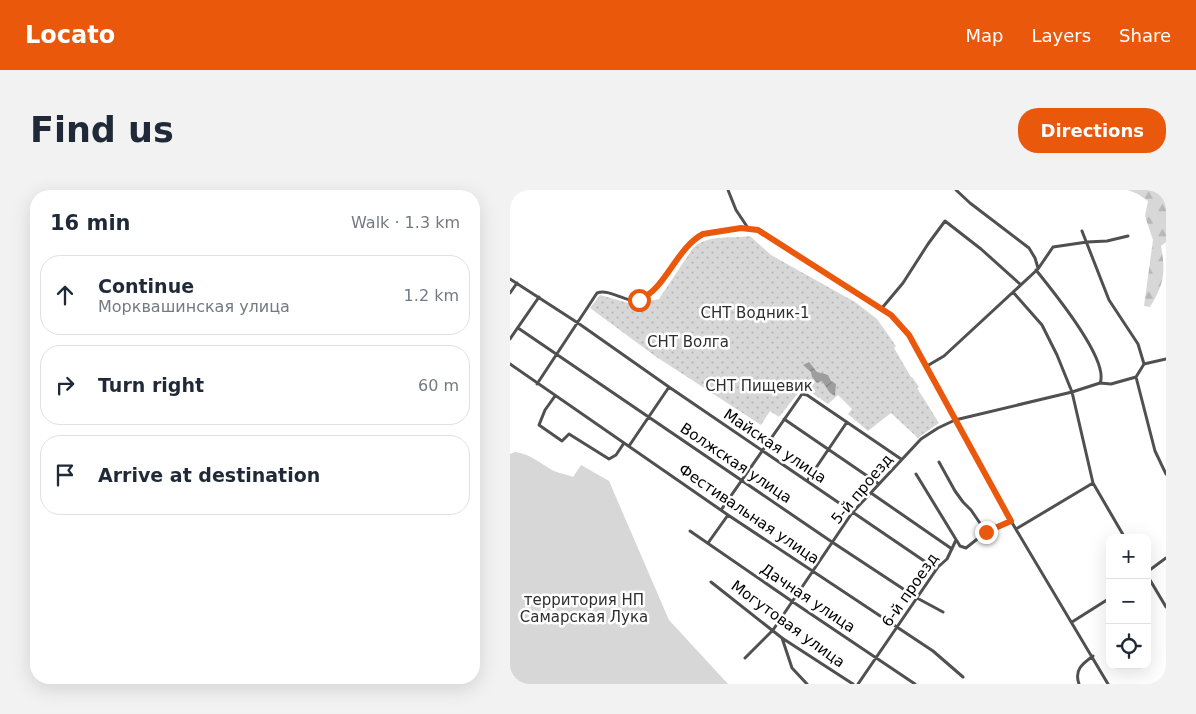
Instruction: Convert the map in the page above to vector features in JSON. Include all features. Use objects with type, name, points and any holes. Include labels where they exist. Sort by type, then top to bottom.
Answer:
[{"type":"street","points":[[728,190],[736,210],[748,228]]},
{"type":"street","points":[[956,190],[1029,248],[1035,258],[1037,269],[1075,320],[1087,340],[1101,370],[1102,380],[1100,383]]},
{"type":"street","points":[[882,308],[903,283],[945,221],[981,249],[1020,284]]},
{"type":"street","points":[[537,384],[596,293],[603,292],[636,300],[648,296],[680,255],[698,237],[703,234],[748,228],[758,230],[882,308],[899,322],[927,366],[1011,521],[1108,684]]},
{"type":"street","points":[[1082,232],[1109,300],[1138,344],[1144,364]]},
{"type":"street","points":[[927,366],[944,356],[1013,292],[1037,269],[1053,247],[1106,241],[1128,236]]},
{"type":"street","name":"Майская улица","points":[[510,279],[540,297],[669,388],[936,569]]},
{"type":"street","points":[[510,293],[517,283]]},
{"type":"street","points":[[1013,292],[1042,326],[1057,355],[1072,392],[1093,483],[1123,534]]},
{"type":"street","points":[[510,340],[540,297]]},
{"type":"street","name":"Волжская улица","points":[[518,328],[832,542],[917,598],[943,612]]},
{"type":"street","points":[[1166,359],[1144,364],[1136,377],[1155,451],[1166,474]]},
{"type":"street","name":"Фестивальная улица","points":[[510,364],[728,515],[933,652],[963,677]]},
{"type":"street","name":"5-й проезд","points":[[745,658],[773,630],[852,513],[921,439],[955,420],[1072,392],[1100,383],[1111,384],[1136,377]]},
{"type":"street","points":[[629,446],[669,388]]},
{"type":"street","points":[[721,510],[802,394],[807,395],[901,459]]},
{"type":"street","points":[[555,396],[545,410],[539,425],[557,439],[562,441],[569,434],[609,459],[616,454],[624,443]]},
{"type":"street","points":[[784,419],[879,484]]},
{"type":"street","points":[[807,481],[847,422]]},
{"type":"street","points":[[939,462],[955,492],[972,510],[986,532]]},
{"type":"street","points":[[916,474],[960,546],[966,548],[986,532],[1011,521]]},
{"type":"street","points":[[1016,529],[1093,483]]},
{"type":"street","points":[[871,494],[952,549]]},
{"type":"street","points":[[708,543],[728,515]]},
{"type":"street","name":"Дачная улица","points":[[690,530],[792,602],[914,684]]},
{"type":"street","name":"6-й проезд","points":[[858,684],[936,569],[946,559],[956,540]]},
{"type":"street","points":[[1151,571],[1166,558]]},
{"type":"street","points":[[1150,579],[1166,607]]},
{"type":"street","name":"Могутовая улица","points":[[711,582],[782,638],[854,684]]},
{"type":"street","points":[[1072,622],[1106,601]]},
{"type":"street","points":[[782,638],[792,668],[807,684]]},
{"type":"street","points":[[1079,684],[1077,677],[1078,669],[1093,656]]},
{"type":"green space","points":[[1128,190],[1166,190],[1166,242],[1161,246],[1163,278],[1150,307],[1144,306],[1153,240],[1145,216],[1148,201]]},
{"type":"green space","points":[[750,236],[771,255],[855,302],[877,319],[896,346],[894,348],[939,423],[918,438],[891,413],[868,431],[848,414],[852,409],[838,395],[828,404],[803,387],[779,417],[770,411],[761,425],[655,356],[590,308],[600,295],[632,304],[659,299],[693,248],[713,239]]},
{"type":"green space","name":"территория НП Самарская Лука","points":[[515,452],[531,457],[556,472],[573,477],[581,465],[609,481],[669,620],[728,684],[510,684],[510,454]]},
{"type":"water","points":[[809,362],[817,372],[828,375],[831,381],[836,384],[835,396],[830,393],[822,381],[817,383],[812,377],[811,372],[803,365]]},
{"type":"route","points":[[639,300],[648,296],[680,255],[698,237],[703,234],[753,228],[891,315],[909,335],[1011,521],[986,532]]},
{"type":"park label","name":"СНТ Водник-1","points":[[755,313]]},
{"type":"park label","name":"СНТ Волга","points":[[688,342]]},
{"type":"park label","name":"СНТ Пищевик","points":[[759,386]]}]
